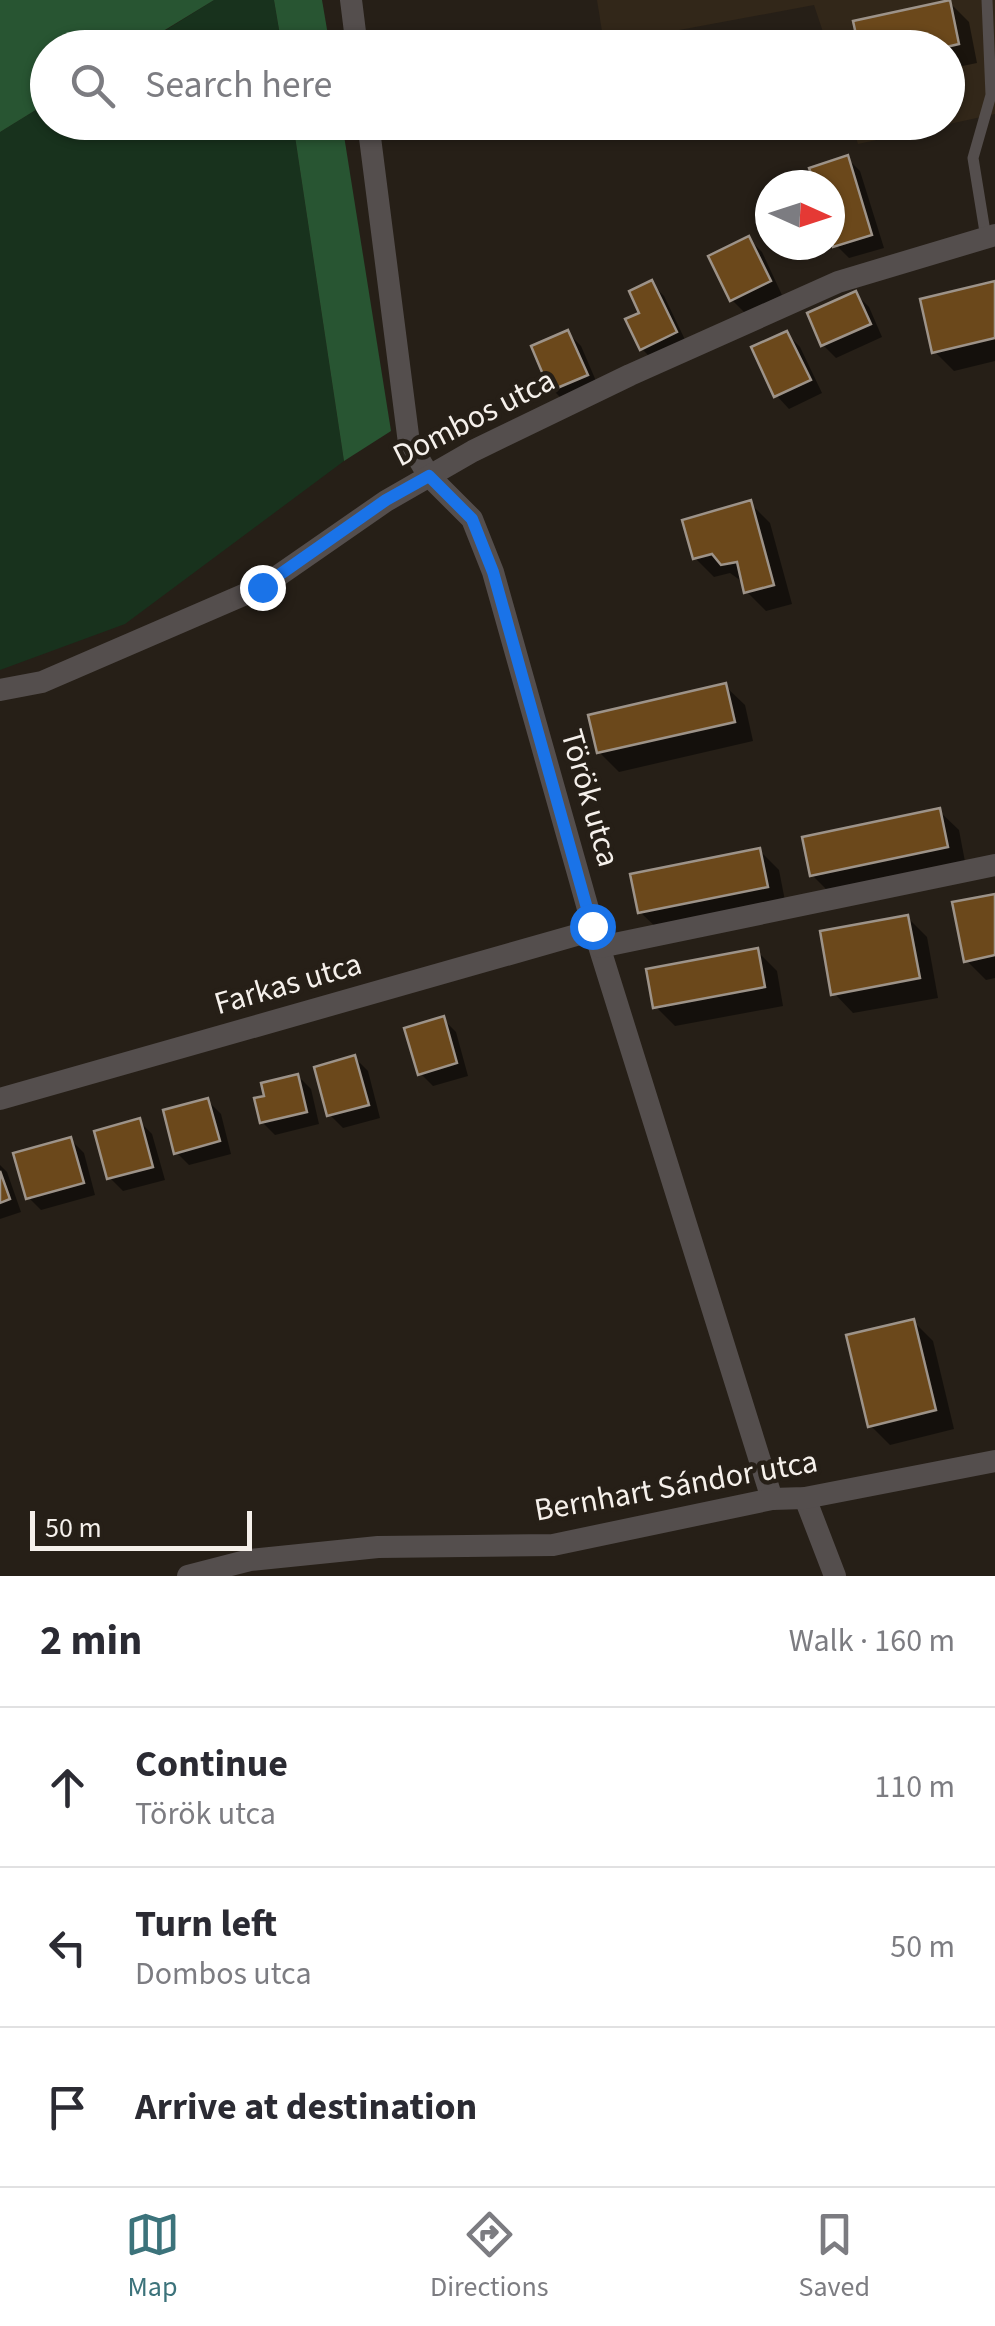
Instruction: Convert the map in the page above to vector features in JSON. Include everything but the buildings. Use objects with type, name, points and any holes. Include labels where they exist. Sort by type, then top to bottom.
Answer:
[{"type":"street","points":[[351,0],[355,30]]},
{"type":"street","name":"Török utca","points":[[370,140],[409,443],[429,476],[472,519],[493,572],[597,939],[772,1499]]},
{"type":"street","name":"Dombos utca","points":[[0,690],[42,682],[262,587],[386,500],[630,375],[838,282],[990,237]]},
{"type":"street","name":"Farkas utca","points":[[0,1099],[597,939],[995,865]]},
{"type":"street","name":"Bernhart Sándor utca","points":[[188,1576],[250,1560],[378,1547],[553,1546],[772,1499],[805,1498],[995,1461]]},
{"type":"street","points":[[805,1498],[835,1576]]},
{"type":"lane","points":[[987,0],[990,95],[973,158],[990,237]]},
{"type":"shaded area","points":[[597,0],[995,0],[995,114],[965,121],[965,30],[822,30],[814,5],[679,30],[602,30]]},
{"type":"green space","points":[[0,0],[214,0],[165,30],[30,30],[30,113],[0,132]]},
{"type":"green space","points":[[214,0],[274,0],[279,30],[166,30]]},
{"type":"green space","points":[[274,0],[322,0],[327,30],[279,30]]},
{"type":"green space","points":[[30,113],[30,140],[296,140],[344,461],[125,624],[0,670],[0,132]]},
{"type":"green space","points":[[296,140],[345,140],[391,431],[344,461]]},
{"type":"route","points":[[262,587],[386,500],[429,476],[453,498],[472,519],[493,572],[592,926]]}]
